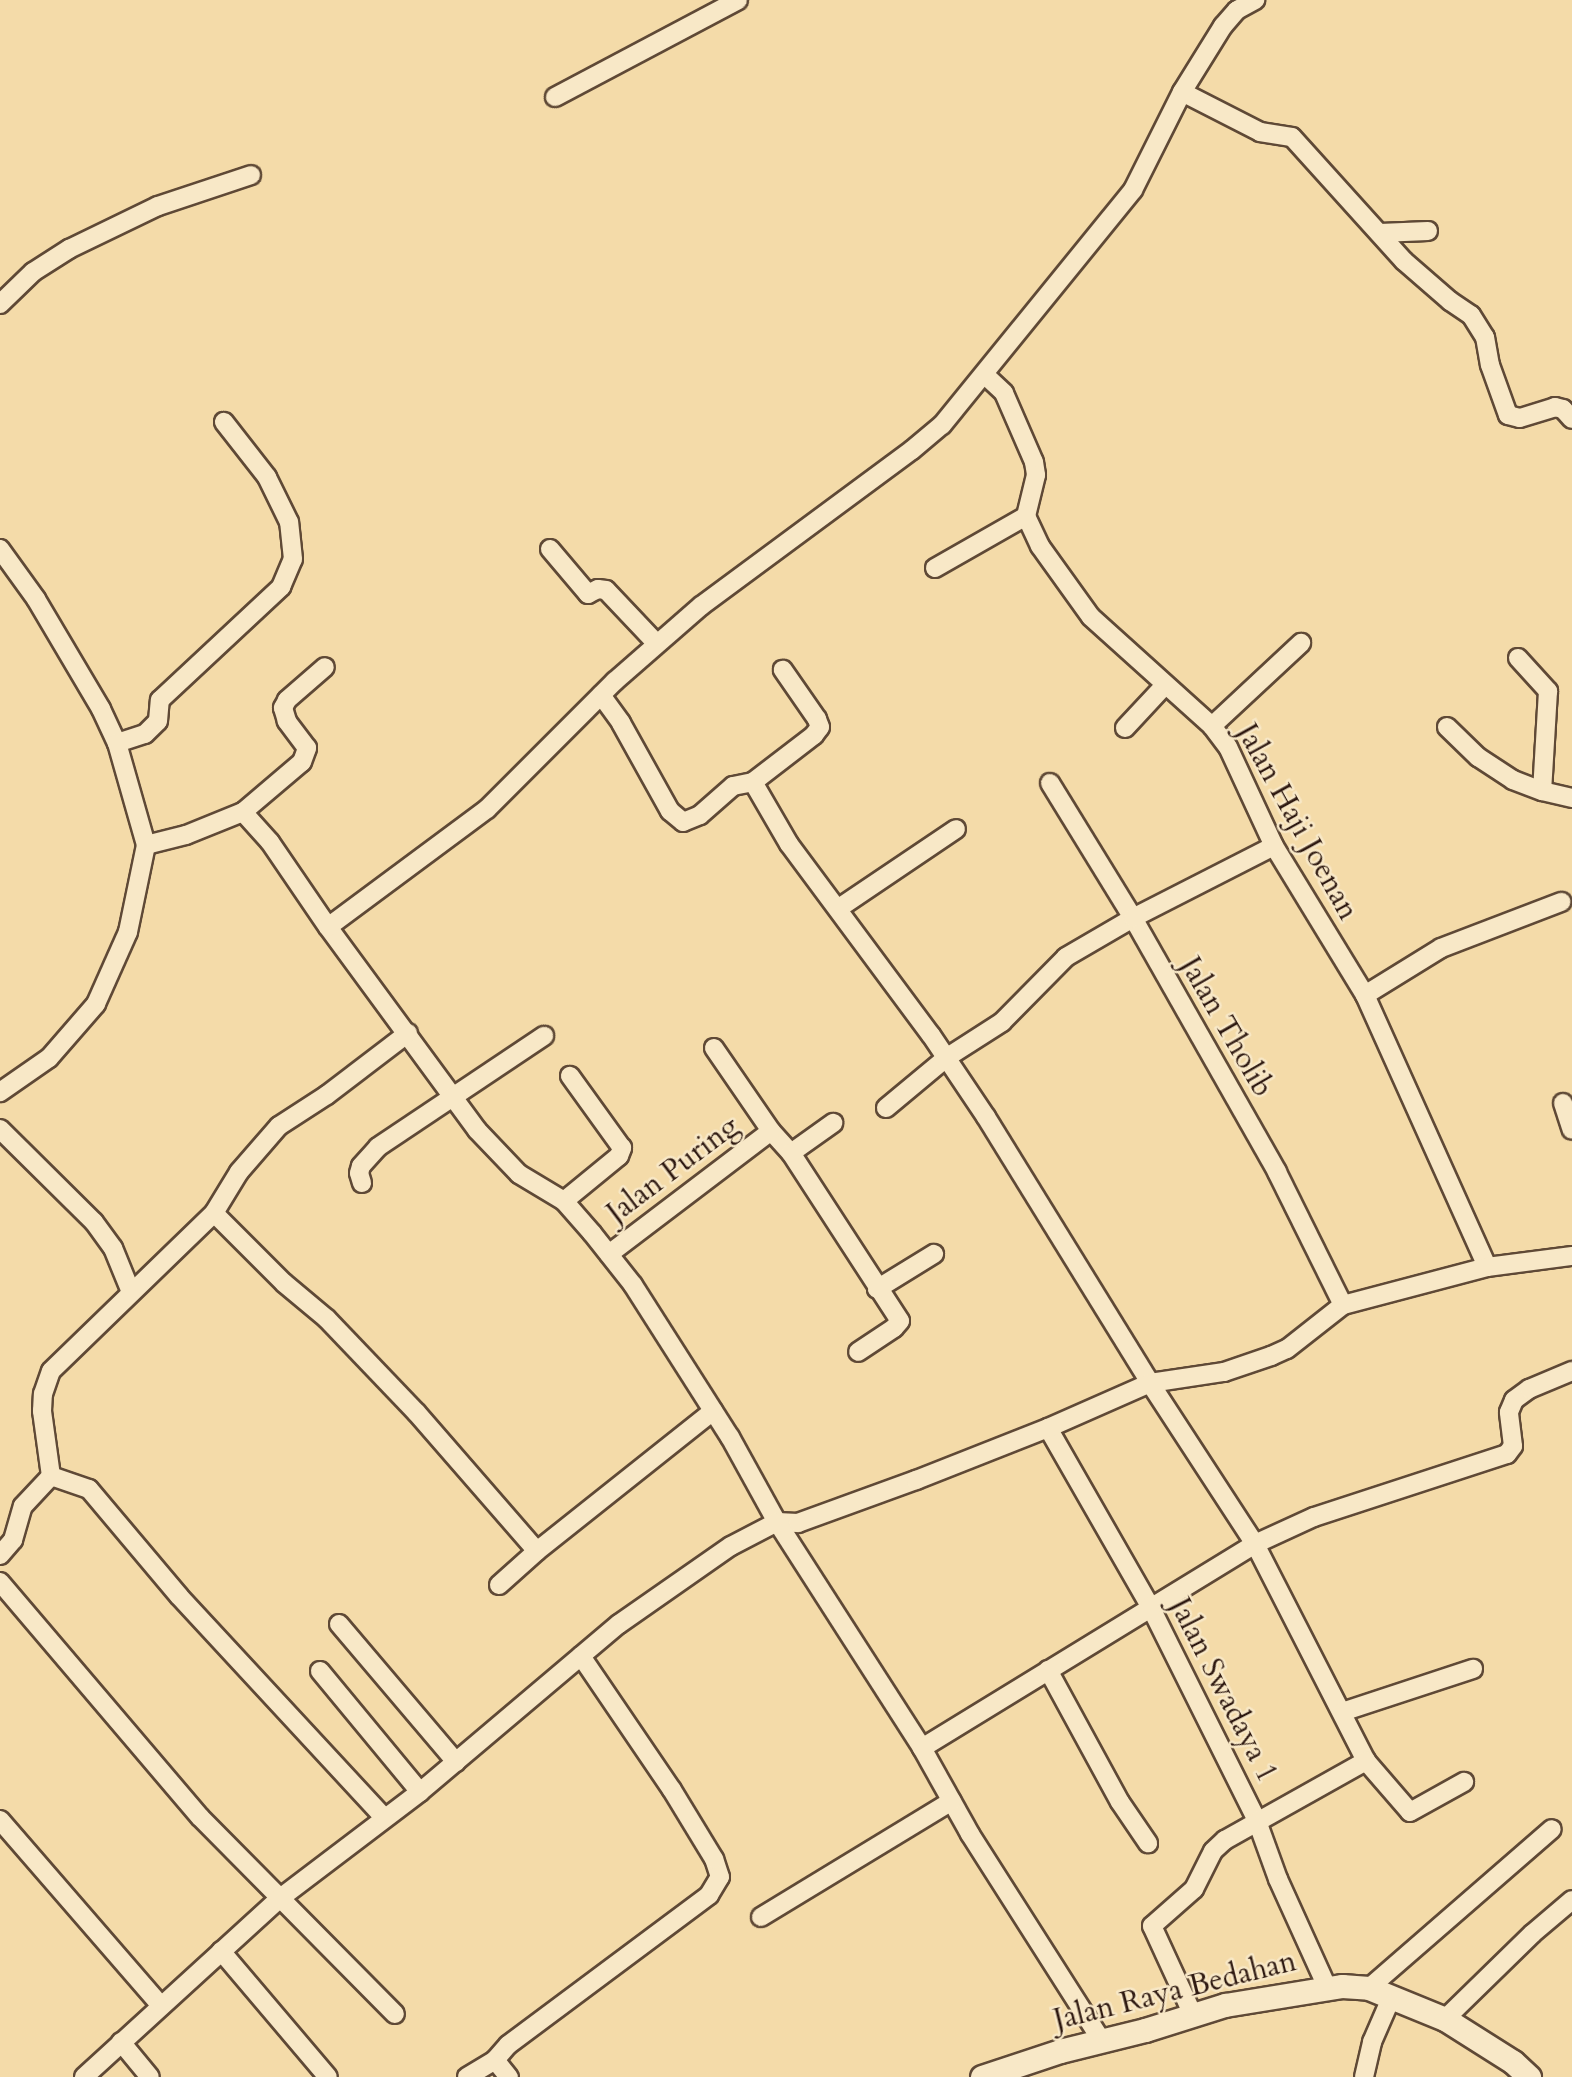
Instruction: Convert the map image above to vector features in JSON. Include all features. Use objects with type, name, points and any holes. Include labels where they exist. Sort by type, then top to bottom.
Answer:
[{"type":"street","points":[[555,97],[738,0]]},
{"type":"street","points":[[328,928],[487,809],[601,695],[701,606],[942,425],[1133,190],[1182,92],[1223,26],[1237,10],[1255,0]]},
{"type":"street","points":[[1182,92],[1260,132],[1292,138],[1404,261],[1450,301],[1471,315],[1479,325],[1508,415],[1520,418],[1555,407],[1563,410],[1572,419]]},
{"type":"street","points":[[0,304],[33,272],[69,249],[158,206],[251,175]]},
{"type":"street","points":[[1380,233],[1428,231]]},
{"type":"street","points":[[935,568],[1026,516],[1036,475],[1034,462],[1004,393],[985,375]]},
{"type":"street","points":[[117,743],[145,734],[152,727],[158,720],[160,700],[281,587],[293,559],[289,522],[267,477],[224,422]]},
{"type":"street","name":"Jalan Haji Joenan","points":[[1026,516],[1040,546],[1074,597],[1212,726],[1228,747],[1274,846],[1365,995],[1487,1267]]},
{"type":"street","points":[[550,549],[588,594],[598,589],[606,590],[657,644]]},
{"type":"street","points":[[0,1092],[49,1058],[96,1004],[128,932],[146,845],[117,743],[101,709],[36,599],[3,553]]},
{"type":"street","points":[[1212,726],[1301,643]]},
{"type":"street","points":[[1518,658],[1548,691],[1542,791]]},
{"type":"street","points":[[146,845],[186,835],[243,811],[302,762],[307,748],[287,721],[283,708],[286,700],[325,667]]},
{"type":"street","points":[[601,695],[621,723],[670,811],[682,822],[700,815],[733,786],[752,782],[814,735],[820,727],[783,670]]},
{"type":"street","points":[[1125,728],[1166,685]]},
{"type":"street","points":[[1447,727],[1478,757],[1513,780],[1572,798]]},
{"type":"street","points":[[752,782],[789,844],[839,908],[946,1058],[1039,1200],[1150,1383],[1255,1544],[1366,1761],[1410,1812],[1464,1782]]},
{"type":"street","name":"Jalan Tholib","points":[[1050,783],[1133,918],[1277,1172],[1343,1305]]},
{"type":"street","points":[[243,811],[271,842],[328,928],[477,1130],[519,1174],[564,1201],[633,1285],[713,1411],[777,1522],[922,1748],[952,1801],[1102,2041]]},
{"type":"street","points":[[839,908],[957,829]]},
{"type":"street","points":[[886,1108],[946,1058],[1002,1022],[1066,957],[1133,918],[1274,846]]},
{"type":"street","points":[[1365,995],[1441,948],[1561,902]]},
{"type":"street","points":[[51,1476],[42,1411],[43,1394],[51,1371],[214,1213],[239,1172],[279,1126],[327,1095],[408,1033]]},
{"type":"street","points":[[362,1184],[359,1173],[361,1166],[378,1147],[544,1036]]},
{"type":"street","points":[[714,1048],[771,1131],[790,1153],[900,1321],[858,1352]]},
{"type":"street","points":[[564,1201],[619,1156],[622,1148],[570,1076]]},
{"type":"street","points":[[1563,1102],[1572,1130]]},
{"type":"street","points":[[790,1153],[833,1124]]},
{"type":"street","points":[[0,1129],[45,1177],[94,1222],[113,1248],[131,1292]]},
{"type":"street","name":"Jalan Puring","points":[[609,1254],[771,1131]]},
{"type":"street","points":[[214,1213],[284,1283],[327,1320],[407,1402],[537,1551]]},
{"type":"street","points":[[877,1289],[934,1254]]},
{"type":"street","points":[[84,2077],[279,1899],[384,1817],[421,1792],[618,1624],[731,1546],[777,1522],[799,1523],[1048,1428],[1150,1383],[1224,1372],[1271,1356],[1287,1349],[1343,1305],[1487,1267],[1572,1256]]},
{"type":"street","points":[[922,1748],[1255,1544],[1314,1517],[1507,1454],[1513,1446],[1509,1412],[1514,1400],[1529,1389],[1572,1371]]},
{"type":"street","points":[[499,1585],[537,1551],[713,1411]]},
{"type":"street","name":"Jalan Swadaya 1","points":[[1048,1428],[1150,1606],[1258,1821],[1278,1879],[1327,1987]]},
{"type":"street","points":[[0,1555],[13,1540],[23,1506],[51,1476]]},
{"type":"street","points":[[51,1476],[89,1489],[179,1596],[384,1817]]},
{"type":"street","points":[[0,1582],[200,1817],[395,2014]]},
{"type":"street","points":[[340,1624],[456,1762]]},
{"type":"street","points":[[467,2077],[495,2060],[508,2045],[709,1895],[720,1877],[714,1859],[672,1790],[581,1656]]},
{"type":"street","points":[[1342,1712],[1473,1669]]},
{"type":"street","points":[[1048,1670],[1120,1802],[1148,1843]]},
{"type":"street","points":[[320,1671],[421,1792]]},
{"type":"street","points":[[1193,2015],[1152,1926],[1194,1889],[1213,1851],[1232,1835],[1366,1761]]},
{"type":"street","points":[[761,1917],[952,1801]]},
{"type":"street","points":[[0,1820],[161,2006]]},
{"type":"street","points":[[1369,1988],[1552,1829]]},
{"type":"street","points":[[1445,2019],[1532,1934],[1572,1900]]},
{"type":"street","points":[[221,1951],[328,2077]]},
{"type":"street","name":"Jalan Raya Bedahan","points":[[982,2077],[1060,2051],[1225,2005],[1327,1987],[1369,1988],[1445,2019],[1513,2062],[1529,2077]]},
{"type":"street","points":[[1364,2077],[1372,2042],[1392,1996]]},
{"type":"street","points":[[121,2042],[150,2077]]},
{"type":"street","points":[[495,2060],[509,2077]]}]
